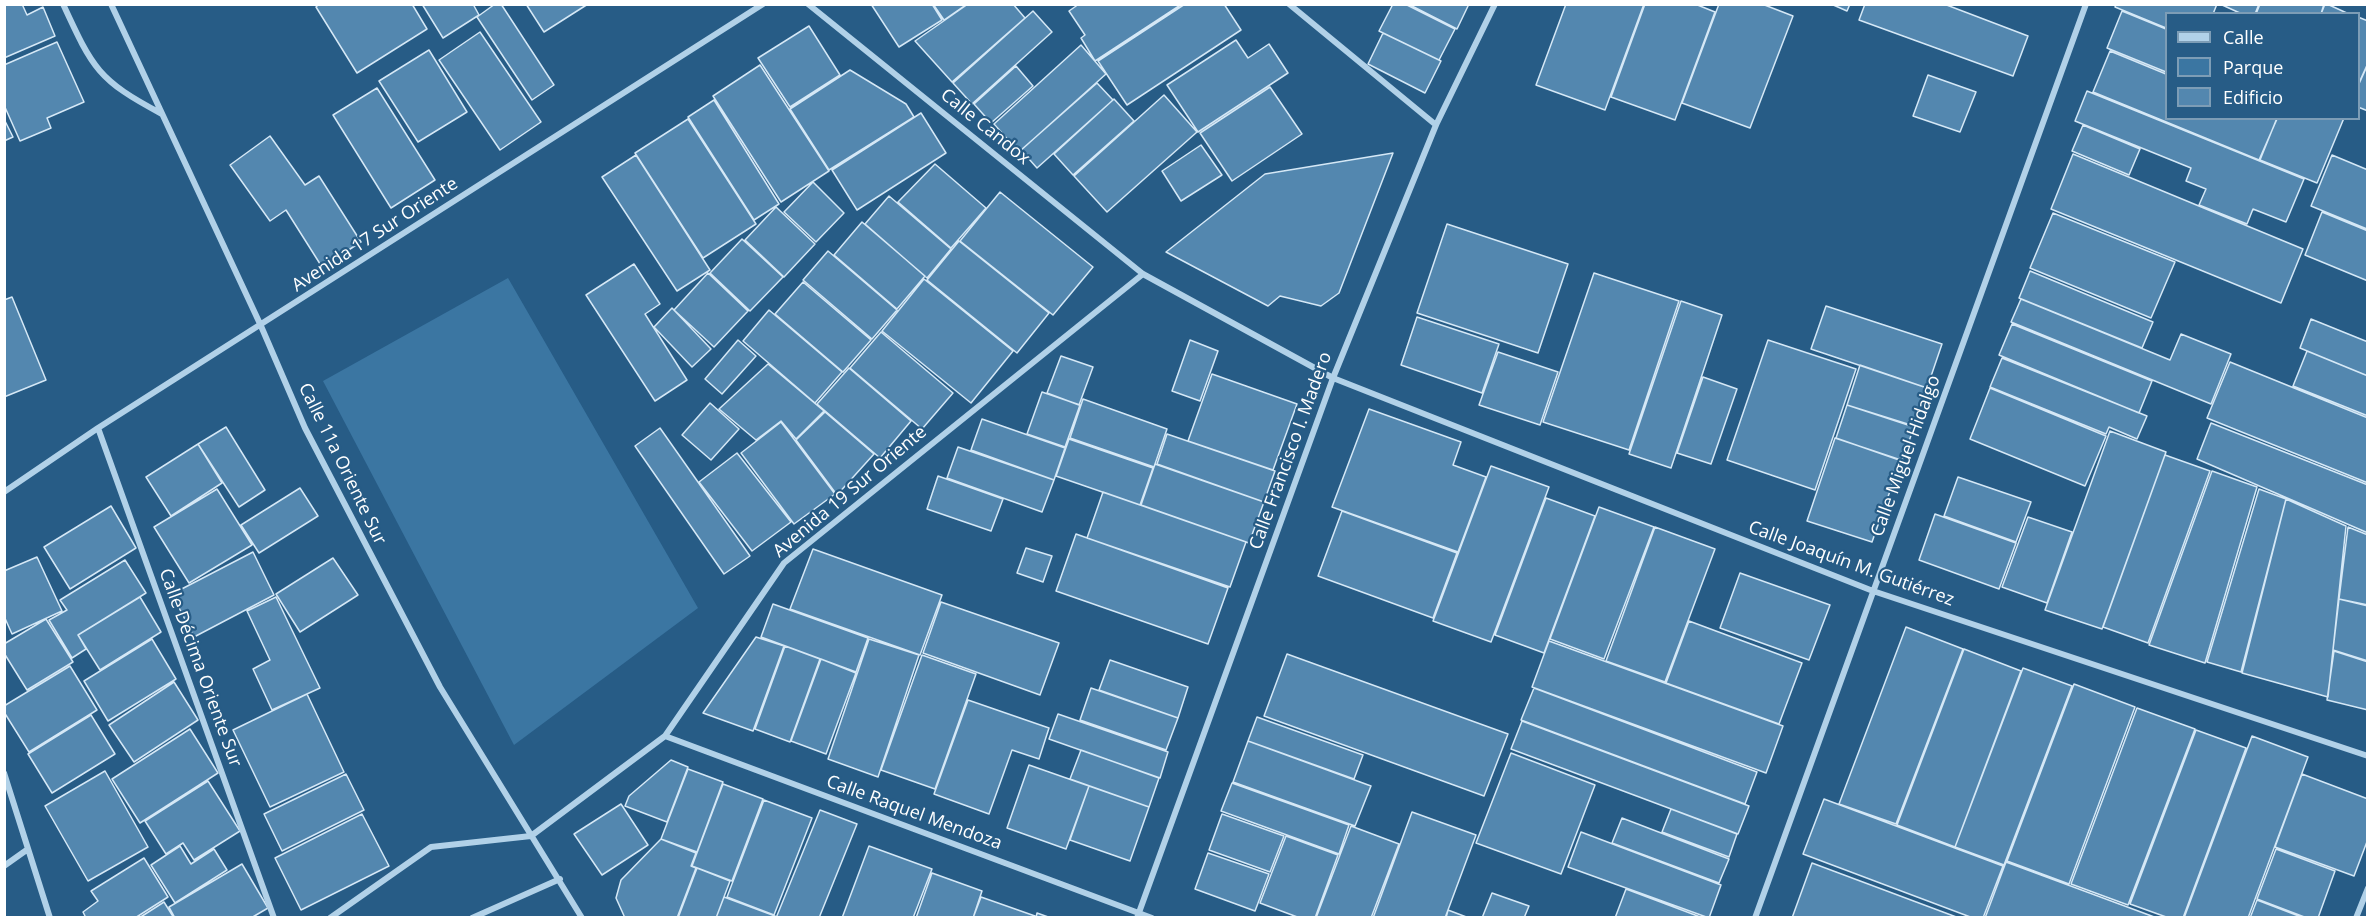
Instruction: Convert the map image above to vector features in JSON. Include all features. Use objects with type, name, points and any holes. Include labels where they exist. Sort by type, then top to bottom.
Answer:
[{"type":"street","points":[[63,4],[87,56],[103,77],[123,94],[163,114]]},
{"type":"street","name":"Calle 11a Oriente Sur","points":[[111,4],[261,326],[305,428],[435,676],[582,918]]},
{"type":"street","name":"Avenida 17 Sur Oriente","points":[[4,492],[98,428],[763,4]]},
{"type":"street","name":"Calle Candox","points":[[808,4],[1143,274],[1333,378]]},
{"type":"street","points":[[1289,4],[1436,125]]},
{"type":"street","name":"Calle Francisco I. Madero","points":[[1138,915],[1333,378],[1436,125],[1495,4]]},
{"type":"street","name":"Calle Miguel Hidalgo","points":[[1755,918],[2086,4]]},
{"type":"street","name":"Avenida 19 Sur Oriente","points":[[531,836],[665,736],[783,563],[1143,274]]},
{"type":"street","name":"Calle Joaquín M. Gutiérrez","points":[[1333,378],[1873,591],[2367,756]]},
{"type":"street","name":"Calle Décima Oriente Sur","points":[[98,428],[274,918]]},
{"type":"street","name":"Calle Raquel Mendoza","points":[[665,736],[1138,915],[1152,918]]},
{"type":"street","points":[[4,772],[50,918]]},
{"type":"street","points":[[330,918],[431,847],[531,836]]},
{"type":"street","points":[[4,866],[28,849]]},
{"type":"street","points":[[472,918],[560,879]]},
{"type":"street","points":[[2356,918],[2367,888]]},
{"type":"green space","points":[[508,278],[698,608],[514,745],[323,381]]},
{"type":"building","points":[[4,4],[22,4],[27,15],[43,7],[55,36],[4,58]]},
{"type":"building","points":[[319,4],[412,4],[427,29],[357,73],[316,7]]},
{"type":"building","points":[[422,4],[473,4],[479,15],[443,38]]},
{"type":"building","points":[[495,4],[501,4],[554,85],[532,100],[477,17]]},
{"type":"building","points":[[526,4],[588,4],[544,32]]},
{"type":"building","points":[[871,4],[932,4],[942,20],[899,47]]},
{"type":"building","points":[[933,4],[967,4],[944,20]]},
{"type":"building","points":[[968,4],[1013,4],[1025,18],[952,82],[915,41]]},
{"type":"building","points":[[1079,4],[1178,4],[1179,6],[1095,61],[1081,38],[1085,35],[1069,11]]},
{"type":"building","points":[[1185,4],[1224,4],[1241,30],[1127,105],[1098,61]]},
{"type":"building","points":[[1393,4],[1405,4],[1455,29],[1439,60],[1379,31]]},
{"type":"building","points":[[1408,4],[1469,4],[1457,29]]},
{"type":"building","points":[[1566,4],[1644,4],[1605,110],[1536,85]]},
{"type":"building","points":[[1645,4],[1695,4],[1715,12],[1675,120],[1611,97]]},
{"type":"building","points":[[1719,4],[1762,4],[1793,16],[1750,128],[1682,103]]},
{"type":"building","points":[[1831,4],[1850,4],[1847,11]]},
{"type":"building","points":[[1865,4],[1944,4],[2028,36],[2013,76],[1859,20]]},
{"type":"building","points":[[2116,4],[2217,4],[2214,12],[2165,12],[2165,28],[2115,7]]},
{"type":"building","points":[[2220,4],[2259,4],[2256,12],[2238,12]]},
{"type":"building","points":[[2260,4],[2324,4],[2322,12],[2257,12]]},
{"type":"building","points":[[2327,4],[2345,12],[2322,12]]},
{"type":"building","points":[[1033,11],[1052,32],[972,104],[953,83]]},
{"type":"building","points":[[2122,11],[2165,29],[2165,72],[2107,48]]},
{"type":"building","points":[[2360,18],[2368,21],[2368,63],[2360,81]]},
{"type":"building","points":[[809,26],[840,75],[790,107],[758,58]]},
{"type":"building","points":[[480,32],[541,122],[500,150],[439,60]]},
{"type":"building","points":[[1383,33],[1441,61],[1425,93],[1368,64]]},
{"type":"building","points":[[1236,40],[1248,58],[1269,44],[1288,73],[1198,132],[1167,85]]},
{"type":"building","points":[[57,42],[84,102],[47,118],[51,128],[20,141],[4,105],[4,65]]},
{"type":"building","points":[[1081,45],[1106,74],[1019,152],[994,124]]},
{"type":"building","points":[[429,50],[467,112],[418,142],[379,81]]},
{"type":"building","points":[[2110,51],[2165,74],[2165,120],[2277,120],[2259,160],[2093,92]]},
{"type":"building","points":[[2368,64],[2368,111],[2360,108],[2360,82]]},
{"type":"building","points":[[760,65],[829,171],[781,202],[713,96]]},
{"type":"building","points":[[1016,66],[1033,86],[991,123],[974,104]]},
{"type":"building","points":[[850,70],[906,104],[914,117],[829,170],[790,109]]},
{"type":"building","points":[[1928,75],[1976,92],[1960,132],[1913,116]]},
{"type":"building","points":[[1097,83],[1113,100],[1037,168],[1021,150]]},
{"type":"building","points":[[1270,87],[1302,134],[1232,181],[1200,133]]},
{"type":"building","points":[[377,88],[435,180],[391,208],[333,115]]},
{"type":"building","points":[[2087,91],[2304,179],[2286,222],[2253,209],[2247,224],[2199,205],[2206,189],[2186,181],[2191,168],[2075,121]]},
{"type":"building","points":[[1164,95],[1197,132],[1107,212],[1074,176]]},
{"type":"building","points":[[1114,99],[1134,121],[1073,175],[1054,154]]},
{"type":"building","points":[[714,100],[779,204],[754,220],[688,117]]},
{"type":"building","points":[[921,113],[946,153],[857,210],[832,170]]},
{"type":"building","points":[[4,119],[13,137],[4,141]]},
{"type":"building","points":[[688,119],[756,224],[703,258],[635,153]]},
{"type":"building","points":[[2276,120],[2343,120],[2317,183],[2260,160]]},
{"type":"building","points":[[2083,125],[2140,149],[2129,175],[2072,151]]},
{"type":"building","points":[[270,136],[305,185],[319,176],[361,242],[322,267],[286,210],[270,221],[230,165]]},
{"type":"building","points":[[1201,145],[1222,175],[1181,201],[1162,171]]},
{"type":"building","points":[[1393,153],[1339,293],[1321,306],[1280,296],[1268,306],[1166,252],[1265,174]]},
{"type":"building","points":[[2073,154],[2303,249],[2281,303],[2051,209]]},
{"type":"building","points":[[636,155],[710,270],[677,291],[602,177]]},
{"type":"building","points":[[2332,155],[2368,170],[2367,229],[2311,206]]},
{"type":"building","points":[[935,164],[986,208],[951,248],[898,202]]},
{"type":"building","points":[[813,182],[844,213],[816,242],[784,212]]},
{"type":"building","points":[[1000,192],[1093,267],[1053,315],[960,241]]},
{"type":"building","points":[[889,196],[951,249],[927,278],[865,224]]},
{"type":"building","points":[[776,207],[815,244],[784,277],[745,240]]},
{"type":"building","points":[[2322,212],[2368,231],[2368,281],[2305,255]]},
{"type":"building","points":[[2053,213],[2175,262],[2151,318],[2030,268]]},
{"type":"building","points":[[862,222],[925,276],[897,309],[834,255]]},
{"type":"building","points":[[1447,224],[1568,264],[1538,353],[1417,313]]},
{"type":"building","points":[[742,239],[783,277],[750,311],[710,273]]},
{"type":"building","points":[[959,241],[1049,313],[1017,353],[927,280]]},
{"type":"building","points":[[828,251],[897,310],[872,339],[803,280]]},
{"type":"building","points":[[634,264],[660,304],[645,314],[687,380],[655,401],[586,295]]},
{"type":"building","points":[[2030,271],[2153,322],[2142,348],[2019,298]]},
{"type":"building","points":[[708,273],[748,311],[714,347],[674,310]]},
{"type":"building","points":[[1594,273],[1679,301],[1629,450],[1543,422]]},
{"type":"building","points":[[924,279],[1013,351],[971,403],[882,331]]},
{"type":"building","points":[[803,282],[871,340],[843,372],[775,314]]},
{"type":"building","points":[[12,297],[46,380],[4,397],[4,300]]},
{"type":"building","points":[[2021,299],[2170,360],[2181,334],[2231,354],[2211,404],[2011,322]]},
{"type":"building","points":[[1681,301],[1722,315],[1671,468],[1629,454]]},
{"type":"building","points":[[1826,306],[1942,344],[1927,388],[1811,349]]},
{"type":"building","points":[[672,308],[711,349],[692,367],[654,327]]},
{"type":"building","points":[[769,310],[842,372],[815,403],[743,341]]},
{"type":"building","points":[[1417,317],[1499,344],[1482,393],[1401,365]]},
{"type":"building","points":[[2311,319],[2368,342],[2368,376],[2300,348]]},
{"type":"building","points":[[2012,324],[2152,381],[2139,413],[1999,355]]},
{"type":"building","points":[[881,332],[953,393],[922,429],[850,368]]},
{"type":"building","points":[[738,340],[756,356],[722,394],[705,379]]},
{"type":"building","points":[[1190,340],[1218,351],[1200,401],[1172,391]]},
{"type":"building","points":[[1768,340],[1856,369],[1815,490],[1727,460]]},
{"type":"building","points":[[2307,351],[2368,376],[2368,416],[2293,386]]},
{"type":"building","points":[[1498,352],[1558,372],[1540,425],[1479,405]]},
{"type":"building","points":[[1061,356],[1093,367],[1079,405],[1047,393]]},
{"type":"building","points":[[2002,358],[2147,416],[2137,439],[2109,427],[2106,434],[1990,387]]},
{"type":"building","points":[[2230,362],[2368,418],[2368,483],[2207,418]]},
{"type":"building","points":[[768,364],[824,411],[796,439],[781,421],[756,440],[719,409]]},
{"type":"building","points":[[1860,365],[1927,388],[1914,426],[1847,405]]},
{"type":"building","points":[[849,368],[911,421],[880,458],[817,404]]},
{"type":"building","points":[[1212,374],[1297,404],[1273,470],[1188,441]]},
{"type":"building","points":[[1703,377],[1737,389],[1711,464],[1677,453]]},
{"type":"building","points":[[1990,388],[2106,436],[2085,486],[1970,439]]},
{"type":"building","points":[[1042,392],[1080,405],[1065,447],[1027,434]]},
{"type":"building","points":[[1083,399],[1167,429],[1154,467],[1070,438]]},
{"type":"building","points":[[710,403],[739,429],[711,460],[682,435]]},
{"type":"building","points":[[1847,405],[1914,427],[1902,461],[1836,438]]},
{"type":"building","points":[[1369,409],[1461,442],[1453,465],[1486,477],[1458,552],[1332,507]]},
{"type":"building","points":[[825,412],[874,454],[837,495],[796,440]]},
{"type":"building","points":[[982,419],[1065,448],[1054,480],[971,450]]},
{"type":"building","points":[[781,422],[835,494],[794,524],[741,453]]},
{"type":"building","points":[[2211,423],[2368,485],[2368,533],[2197,459]]},
{"type":"building","points":[[226,427],[265,490],[239,507],[198,444]]},
{"type":"building","points":[[660,428],[750,556],[724,574],[635,446]]},
{"type":"building","points":[[2110,431],[2166,452],[2102,629],[2045,610]]},
{"type":"building","points":[[1167,434],[1275,471],[1264,502],[1157,464]]},
{"type":"building","points":[[1835,438],[1901,460],[1872,542],[1807,521]]},
{"type":"building","points":[[1069,439],[1153,468],[1140,505],[1056,476]]},
{"type":"building","points":[[198,444],[222,483],[171,516],[146,477]]},
{"type":"building","points":[[958,447],[1054,480],[1042,512],[947,478]]},
{"type":"building","points":[[737,453],[791,522],[752,551],[699,482]]},
{"type":"building","points":[[2165,455],[2210,471],[2148,643],[2103,627]]},
{"type":"building","points":[[1155,464],[1264,502],[1249,543],[1141,505]]},
{"type":"building","points":[[1491,466],[1549,487],[1491,642],[1433,621]]},
{"type":"building","points":[[2212,471],[2257,487],[2205,663],[2149,645]]},
{"type":"building","points":[[938,476],[1003,499],[991,531],[927,509]]},
{"type":"building","points":[[1958,477],[2031,502],[2016,542],[1944,516]]},
{"type":"building","points":[[300,488],[318,516],[259,553],[241,525]]},
{"type":"building","points":[[217,489],[252,545],[189,583],[154,527]]},
{"type":"building","points":[[2259,489],[2286,499],[2241,672],[2207,662]]},
{"type":"building","points":[[1103,492],[1246,542],[1230,587],[1087,538]]},
{"type":"building","points":[[1546,498],[1595,516],[1544,653],[1495,635]]},
{"type":"building","points":[[2286,499],[2346,526],[2328,697],[2242,673]]},
{"type":"building","points":[[111,506],[136,548],[70,589],[44,547]]},
{"type":"building","points":[[1599,507],[1654,527],[1604,659],[1550,639]]},
{"type":"building","points":[[1342,511],[1457,553],[1433,618],[1318,576]]},
{"type":"building","points":[[1935,514],[2016,543],[1999,589],[1919,560]]},
{"type":"building","points":[[2028,517],[2072,532],[2047,603],[2002,587]]},
{"type":"building","points":[[1655,527],[1715,549],[1665,682],[1606,661]]},
{"type":"building","points":[[2348,527],[2368,535],[2368,605],[2339,599]]},
{"type":"building","points":[[1076,534],[1228,588],[1208,644],[1056,591]]},
{"type":"building","points":[[1026,548],[1052,556],[1043,582],[1017,573]]},
{"type":"building","points":[[813,549],[942,595],[920,655],[790,609]]},
{"type":"building","points":[[253,552],[274,595],[194,637],[172,594]]},
{"type":"building","points":[[37,557],[62,611],[12,634],[4,616],[4,571]]},
{"type":"building","points":[[333,558],[358,595],[300,632],[276,594]]},
{"type":"building","points":[[125,560],[146,593],[78,635],[86,649],[72,658],[49,620],[67,610],[60,600]]},
{"type":"building","points":[[1740,573],[1830,605],[1809,660],[1720,628]]},
{"type":"building","points":[[140,597],[161,632],[100,670],[78,635]]},
{"type":"building","points":[[276,597],[320,688],[272,710],[253,669],[270,660],[247,611]]},
{"type":"building","points":[[2339,599],[2368,606],[2368,661],[2333,650]]},
{"type":"building","points":[[941,602],[1059,643],[1040,695],[923,653]]},
{"type":"building","points":[[773,604],[868,638],[856,672],[761,637]]},
{"type":"building","points":[[46,619],[73,662],[27,690],[4,653],[4,644]]},
{"type":"building","points":[[1689,621],[1802,663],[1779,724],[1666,683]]},
{"type":"building","points":[[1906,627],[1963,649],[1896,824],[1839,804]]},
{"type":"building","points":[[756,637],[784,646],[753,731],[703,713]]},
{"type":"building","points":[[152,639],[176,679],[108,721],[84,681]]},
{"type":"building","points":[[869,639],[919,655],[878,777],[828,759]]},
{"type":"building","points":[[1549,641],[1783,726],[1766,773],[1532,687]]},
{"type":"building","points":[[785,646],[820,659],[790,742],[755,729]]},
{"type":"building","points":[[1964,649],[2021,671],[1955,847],[1897,825]]},
{"type":"building","points":[[2334,651],[2368,662],[2368,710],[2327,700]]},
{"type":"building","points":[[1287,654],[1508,734],[1484,796],[1264,716]]},
{"type":"building","points":[[922,655],[976,674],[935,789],[881,770]]},
{"type":"building","points":[[821,659],[856,673],[826,754],[791,741]]},
{"type":"building","points":[[1110,660],[1188,687],[1178,718],[1099,690]]},
{"type":"building","points":[[70,666],[97,710],[29,752],[4,712],[4,706]]},
{"type":"building","points":[[2023,668],[2072,686],[2004,865],[1955,847]]},
{"type":"building","points":[[174,682],[198,720],[134,762],[109,725]]},
{"type":"building","points":[[2074,684],[2135,707],[2069,884],[2007,861]]},
{"type":"building","points":[[1091,688],[1178,718],[1166,750],[1080,720]]},
{"type":"building","points":[[1534,688],[1757,772],[1745,804],[1521,720]]},
{"type":"building","points":[[307,694],[344,772],[270,807],[233,730]]},
{"type":"building","points":[[968,700],[1049,728],[1039,759],[1012,750],[989,814],[934,794]]},
{"type":"building","points":[[2137,708],[2195,729],[2128,905],[2071,884]]},
{"type":"building","points":[[1058,714],[1168,752],[1160,778],[1049,739]]},
{"type":"building","points":[[91,715],[115,754],[52,793],[28,754]]},
{"type":"building","points":[[1257,717],[1363,755],[1354,779],[1248,741]]},
{"type":"building","points":[[1522,721],[1749,806],[1738,834],[1511,749]]},
{"type":"building","points":[[190,729],[218,773],[140,823],[112,779]]},
{"type":"building","points":[[2196,730],[2246,748],[2183,918],[2169,918],[2130,904]]},
{"type":"building","points":[[2252,736],[2308,757],[2248,918],[2184,918]]},
{"type":"building","points":[[1248,741],[1371,786],[1355,826],[1233,782]]},
{"type":"building","points":[[1081,750],[1159,778],[1149,807],[1070,779]]},
{"type":"building","points":[[1511,753],[1595,785],[1561,874],[1476,843]]},
{"type":"building","points":[[671,760],[688,767],[667,822],[625,806],[629,796]]},
{"type":"building","points":[[1029,765],[1089,786],[1066,849],[1007,828]]},
{"type":"building","points":[[688,769],[723,782],[697,852],[661,839]]},
{"type":"building","points":[[105,771],[148,847],[88,881],[45,806]]},
{"type":"building","points":[[346,774],[364,810],[282,851],[264,814]]},
{"type":"building","points":[[2302,774],[2368,799],[2368,839],[2354,876],[2275,847]]},
{"type":"building","points":[[208,781],[240,831],[194,860],[183,843],[166,854],[145,821]]},
{"type":"building","points":[[1232,783],[1349,825],[1339,854],[1221,811]]},
{"type":"building","points":[[723,784],[763,799],[732,881],[692,866]]},
{"type":"building","points":[[1089,786],[1149,807],[1130,861],[1070,840]]},
{"type":"building","points":[[1824,799],[2003,866],[1983,918],[1973,918],[1803,854]]},
{"type":"building","points":[[764,800],[812,818],[774,915],[727,897]]},
{"type":"building","points":[[621,804],[648,845],[602,875],[574,834]]},
{"type":"building","points":[[1671,809],[1737,834],[1729,857],[1662,832]]},
{"type":"building","points":[[820,810],[857,824],[819,918],[776,918]]},
{"type":"building","points":[[1412,812],[1476,835],[1445,918],[1373,918]]},
{"type":"building","points":[[362,814],[389,866],[301,910],[275,858]]},
{"type":"building","points":[[1222,814],[1284,836],[1270,872],[1209,850]]},
{"type":"building","points":[[1622,818],[1729,859],[1719,883],[1612,843]]},
{"type":"building","points":[[1351,826],[1399,844],[1371,918],[1316,918]]},
{"type":"building","points":[[1581,832],[1721,885],[1709,918],[1568,867]]},
{"type":"building","points":[[1286,836],[1338,855],[1315,918],[1300,918],[1260,903]]},
{"type":"building","points":[[661,839],[696,853],[691,866],[696,868],[677,918],[625,918],[616,898],[621,880]]},
{"type":"building","points":[[180,846],[191,864],[214,849],[227,870],[175,903],[151,865]]},
{"type":"building","points":[[869,846],[932,869],[913,918],[842,918]]},
{"type":"building","points":[[2276,849],[2335,871],[2318,918],[2307,918],[2257,899]]},
{"type":"building","points":[[1208,853],[1269,874],[1255,911],[1195,889]]},
{"type":"building","points":[[144,858],[168,897],[135,918],[86,918],[83,912],[98,901],[91,891]]},
{"type":"building","points":[[2006,862],[2157,918],[1985,918]]},
{"type":"building","points":[[1812,863],[1959,918],[1792,918]]},
{"type":"building","points":[[242,864],[268,908],[251,918],[175,918],[169,907]]},
{"type":"building","points":[[697,868],[730,881],[716,918],[678,918]]},
{"type":"building","points":[[932,873],[982,891],[973,918],[916,918]]},
{"type":"building","points":[[1626,889],[1703,918],[1615,918]]},
{"type":"building","points":[[1492,893],[1529,906],[1524,918],[1482,918]]},
{"type":"building","points":[[724,897],[775,916],[774,918],[716,918]]},
{"type":"building","points":[[981,897],[1035,916],[1034,918],[973,918]]},
{"type":"building","points":[[2257,900],[2304,918],[2250,918]]},
{"type":"building","points":[[164,902],[174,918],[139,918]]},
{"type":"building","points":[[1448,910],[1469,918],[1446,918]]},
{"type":"building","points":[[1037,913],[1051,918],[1036,918]]}]
